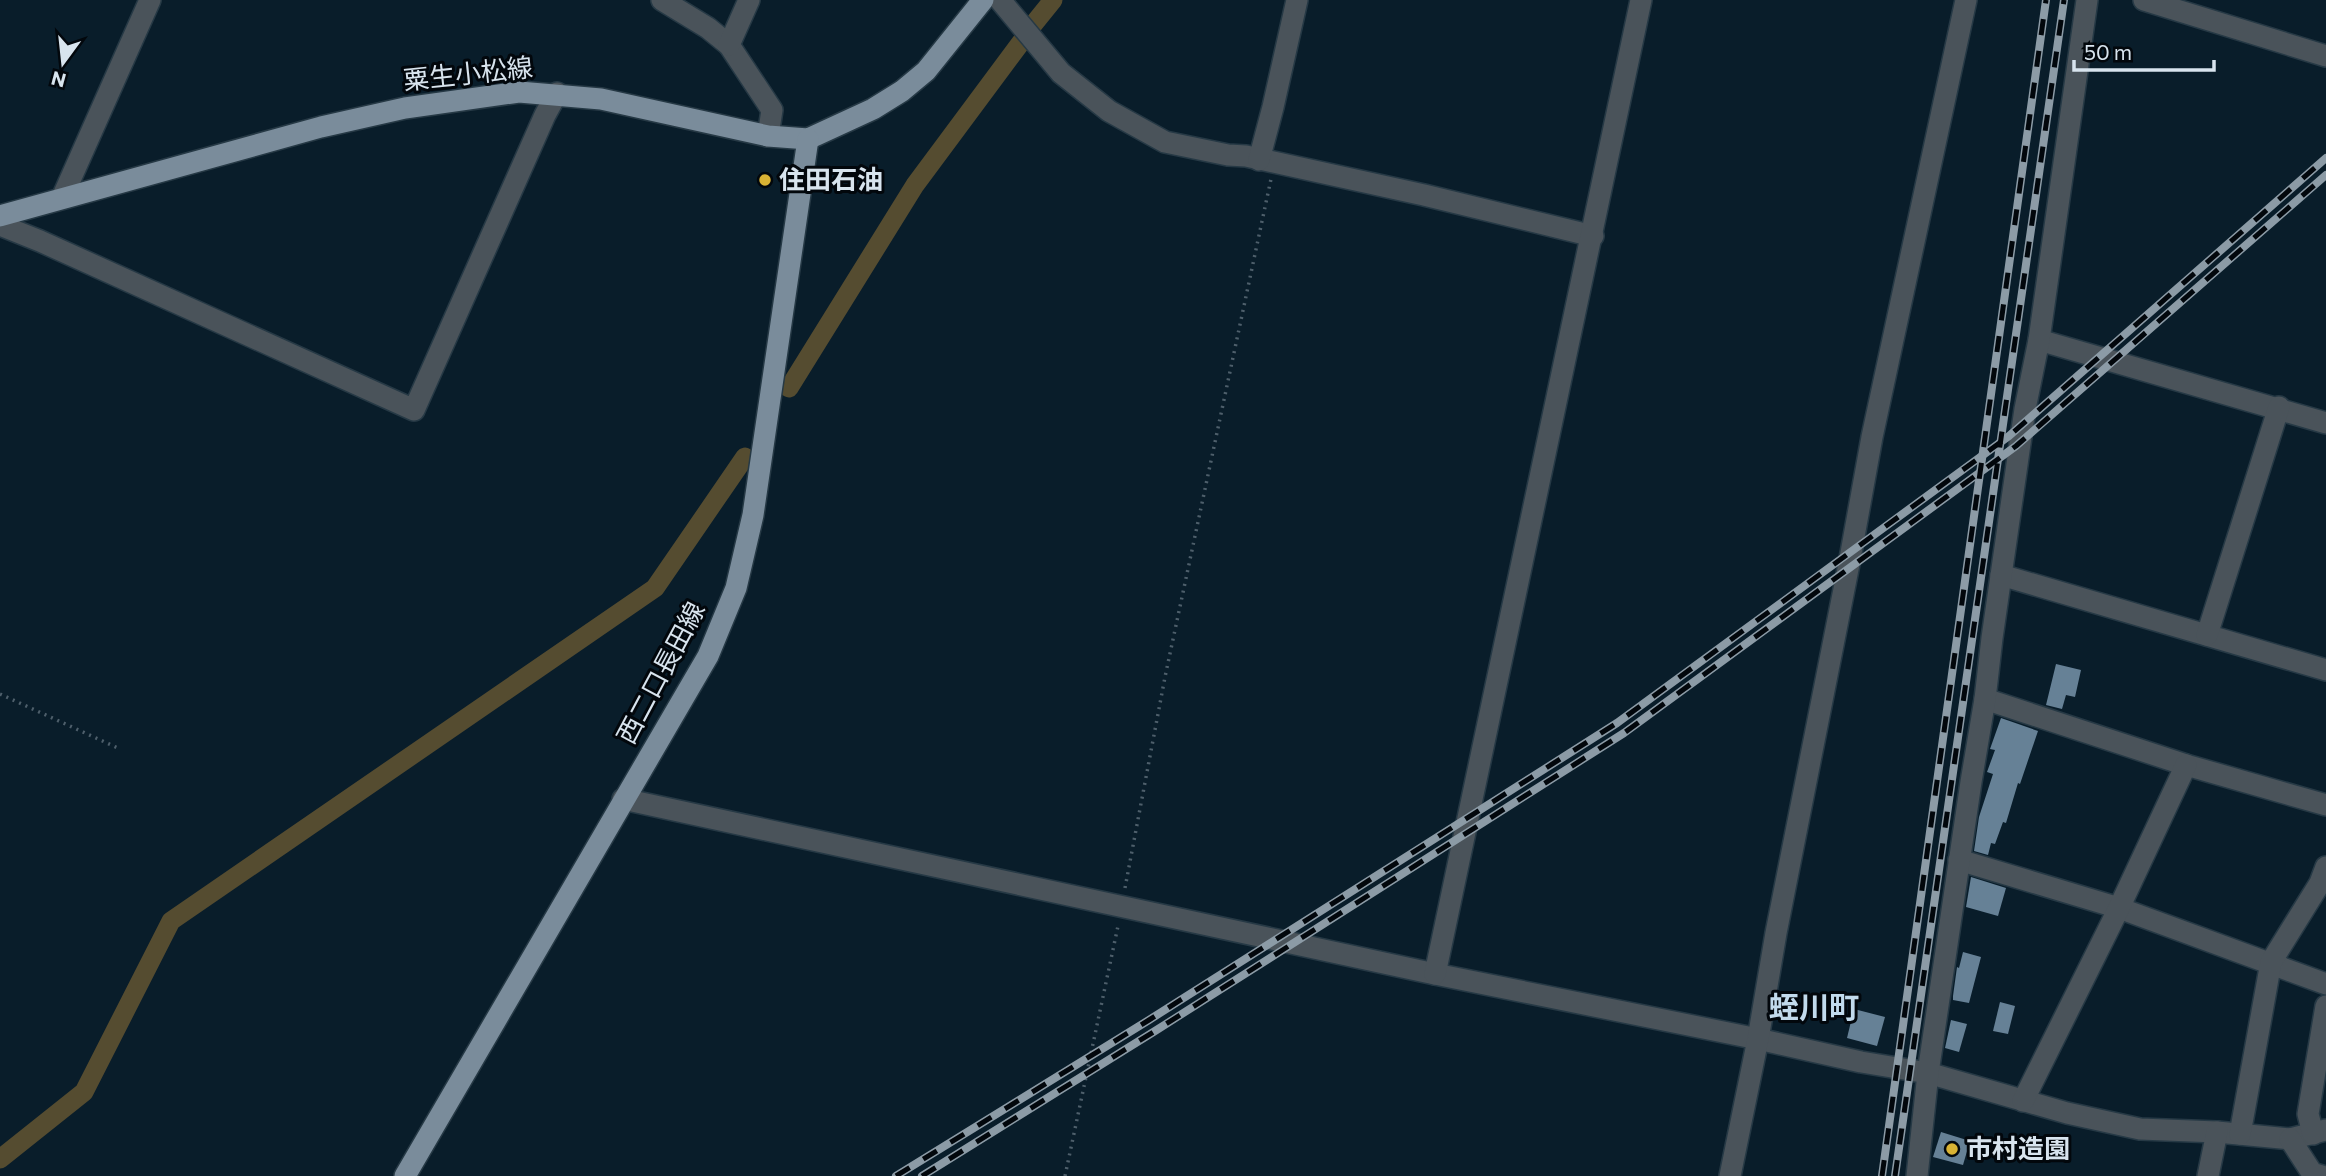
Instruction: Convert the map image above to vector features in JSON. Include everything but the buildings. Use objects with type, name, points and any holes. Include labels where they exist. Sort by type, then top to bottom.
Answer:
[{"type":"main road","name":"粟生小松線","points":[[0,216],[225,152],[405,108],[519,92],[557,93],[601,99],[768,136],[808,139],[873,109],[902,91],[926,71],[983,0]]},
{"type":"main road","name":"西二口長田線","points":[[405,1176],[708,656],[736,588],[753,515],[808,139]]},
{"type":"street","points":[[62,198],[150,0]]},
{"type":"street","points":[[662,0],[708,28],[729,45],[772,110],[768,136]]},
{"type":"street","points":[[729,45],[749,0]]},
{"type":"street","points":[[1000,0],[1061,72],[1109,111],[1165,142],[1424,195],[1593,236]]},
{"type":"street","points":[[1267,162],[1273,107],[1297,0]]},
{"type":"street","points":[[1435,974],[1641,0]]},
{"type":"street","points":[[1730,1176],[1872,437],[1966,0]]},
{"type":"street","points":[[1917,1176],[1928,1073],[1985,699],[2025,409],[2039,340],[2087,0]]},
{"type":"street","points":[[2144,0],[2326,56]]},
{"type":"street","points":[[0,225],[414,410],[557,93]]},
{"type":"street","points":[[2039,340],[2326,423]]},
{"type":"street","points":[[2207,635],[2278,407]]},
{"type":"street","points":[[2001,575],[2326,670]]},
{"type":"street","points":[[1985,699],[2186,765],[2326,805]]},
{"type":"street","points":[[2023,1101],[2119,908],[2186,765]]},
{"type":"street","points":[[623,799],[1435,974],[1861,1062],[1928,1073],[2023,1101],[2140,1129],[2217,1132],[2290,1139],[2319,1132],[2308,1114],[2326,1006]]},
{"type":"street","points":[[1959,860],[2119,908],[2326,984]]},
{"type":"street","points":[[2239,1134],[2271,962],[2320,883],[2326,867]]},
{"type":"street","points":[[2208,1176],[2217,1132]]},
{"type":"street","points":[[2290,1139],[2315,1175]]},
{"type":"path","points":[[1065,1176],[1121,908],[1267,162]]},
{"type":"path","points":[[0,694],[120,749]]},
{"type":"waterway","points":[[1032,26],[1053,0]]},
{"type":"waterway","points":[[789,388],[915,185],[1022,41]]},
{"type":"waterway","points":[[0,1159],[84,1092],[171,921],[655,588],[745,457]]},
{"type":"railway","points":[[1882,1176],[2046,0]]},
{"type":"railway","points":[[1895,1176],[2064,0]]},
{"type":"railway","points":[[896,1176],[1149,1020],[1617,723],[2009,436],[2326,158]]},
{"type":"railway","points":[[922,1176],[1624,733],[2016,446],[2326,175]]},
{"type":"place","name":"住田石油","points":[[765,180]]},
{"type":"place","name":"市村造園","points":[[1952,1149]]},
{"type":"district","name":"蛭川町","points":[[1814,1008]]}]
